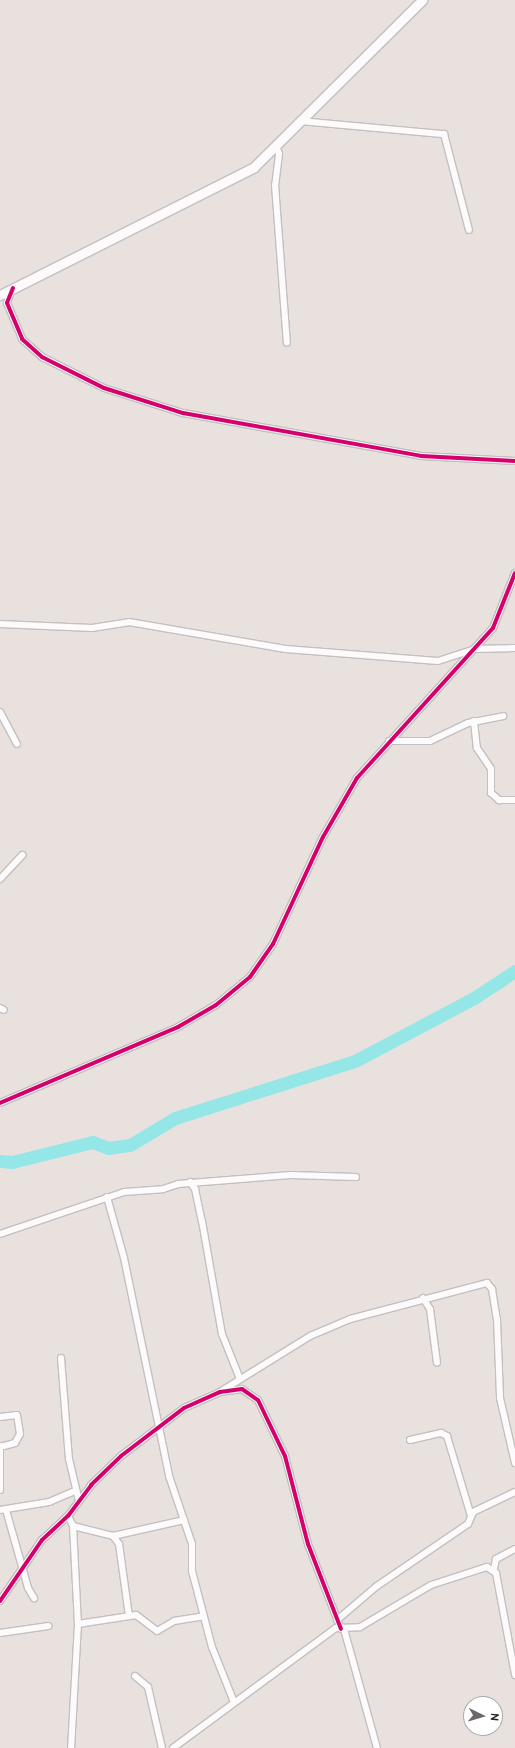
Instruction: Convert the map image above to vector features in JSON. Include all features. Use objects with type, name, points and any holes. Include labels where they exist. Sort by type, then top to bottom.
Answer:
[{"type":"street","points":[[0,295],[236,179],[254,167],[422,0]]},
{"type":"street","points":[[300,121],[444,134],[469,230]]},
{"type":"street","points":[[276,145],[279,154],[275,185],[287,343]]},
{"type":"street","points":[[13,288],[7,303],[22,339],[42,357],[104,388],[202,417],[421,456],[515,461]]},
{"type":"street","points":[[0,1103],[178,1027],[216,1005],[250,977],[273,944],[340,804],[369,762],[493,628],[515,573]]},
{"type":"street","points":[[0,624],[92,628],[128,622],[286,649],[438,661],[474,649],[515,648]]},
{"type":"street","points":[[0,712],[17,744]]},
{"type":"street","points":[[389,741],[430,741],[474,721],[503,716]]},
{"type":"street","points":[[474,721],[476,748],[491,769],[491,793],[499,800],[515,800]]},
{"type":"street","points":[[0,879],[22,854]]},
{"type":"street","points":[[0,1234],[107,1197],[190,1182],[291,1175],[356,1177]]},
{"type":"street","points":[[190,1182],[195,1189],[202,1221],[222,1334],[240,1379]]},
{"type":"street","points":[[107,1197],[124,1258],[169,1476],[192,1544],[192,1571],[204,1616],[234,1702]]},
{"type":"street","points":[[0,1601],[42,1540],[68,1516],[79,1501],[121,1456],[159,1425],[184,1408],[220,1392],[310,1336],[369,1312],[484,1283],[491,1285],[497,1318],[500,1398],[515,1463]]},
{"type":"street","points":[[423,1298],[430,1308],[437,1363]]},
{"type":"street","points":[[61,1358],[75,1491],[79,1501]]},
{"type":"street","points":[[220,1392],[242,1389],[258,1400],[290,1470],[308,1544],[337,1620],[343,1629],[377,1748]]},
{"type":"street","points":[[0,1417],[17,1415],[20,1434],[15,1443],[0,1447],[0,1490]]},
{"type":"street","points":[[337,1620],[377,1586],[468,1524],[471,1516],[447,1436],[441,1432],[410,1440]]},
{"type":"street","points":[[34,1598],[22,1568],[3,1510],[49,1502],[75,1491]]},
{"type":"street","points":[[471,1516],[515,1492]]},
{"type":"street","points":[[68,1516],[73,1526],[78,1624],[71,1748]]},
{"type":"street","points":[[73,1526],[113,1536],[184,1520]]},
{"type":"street","points":[[113,1536],[119,1544],[128,1616]]},
{"type":"street","points":[[515,1549],[496,1559],[494,1568],[515,1675]]},
{"type":"street","points":[[174,1748],[217,1718],[234,1702],[308,1652],[336,1628],[343,1629],[360,1627],[431,1584],[487,1567],[494,1568]]},
{"type":"street","points":[[78,1624],[136,1616],[146,1627],[157,1631],[174,1621],[204,1616]]},
{"type":"street","points":[[0,1633],[48,1626]]},
{"type":"street","points":[[135,1676],[148,1687],[162,1748]]},
{"type":"waterway","points":[[0,1161],[12,1162],[93,1142],[108,1148],[130,1145],[175,1118],[355,1061],[474,998],[515,971]]},
{"type":"cycle path","points":[[13,288],[7,303],[22,339],[42,357],[104,388],[183,413],[421,456],[515,461]]},
{"type":"cycle path","points":[[0,1103],[178,1027],[216,1005],[250,977],[273,944],[323,837],[357,778],[493,628],[515,573]]},
{"type":"cycle path","points":[[0,1601],[42,1540],[68,1516],[91,1485],[121,1456],[184,1408],[220,1392],[242,1389],[258,1400],[285,1456],[308,1544],[341,1629]]}]
